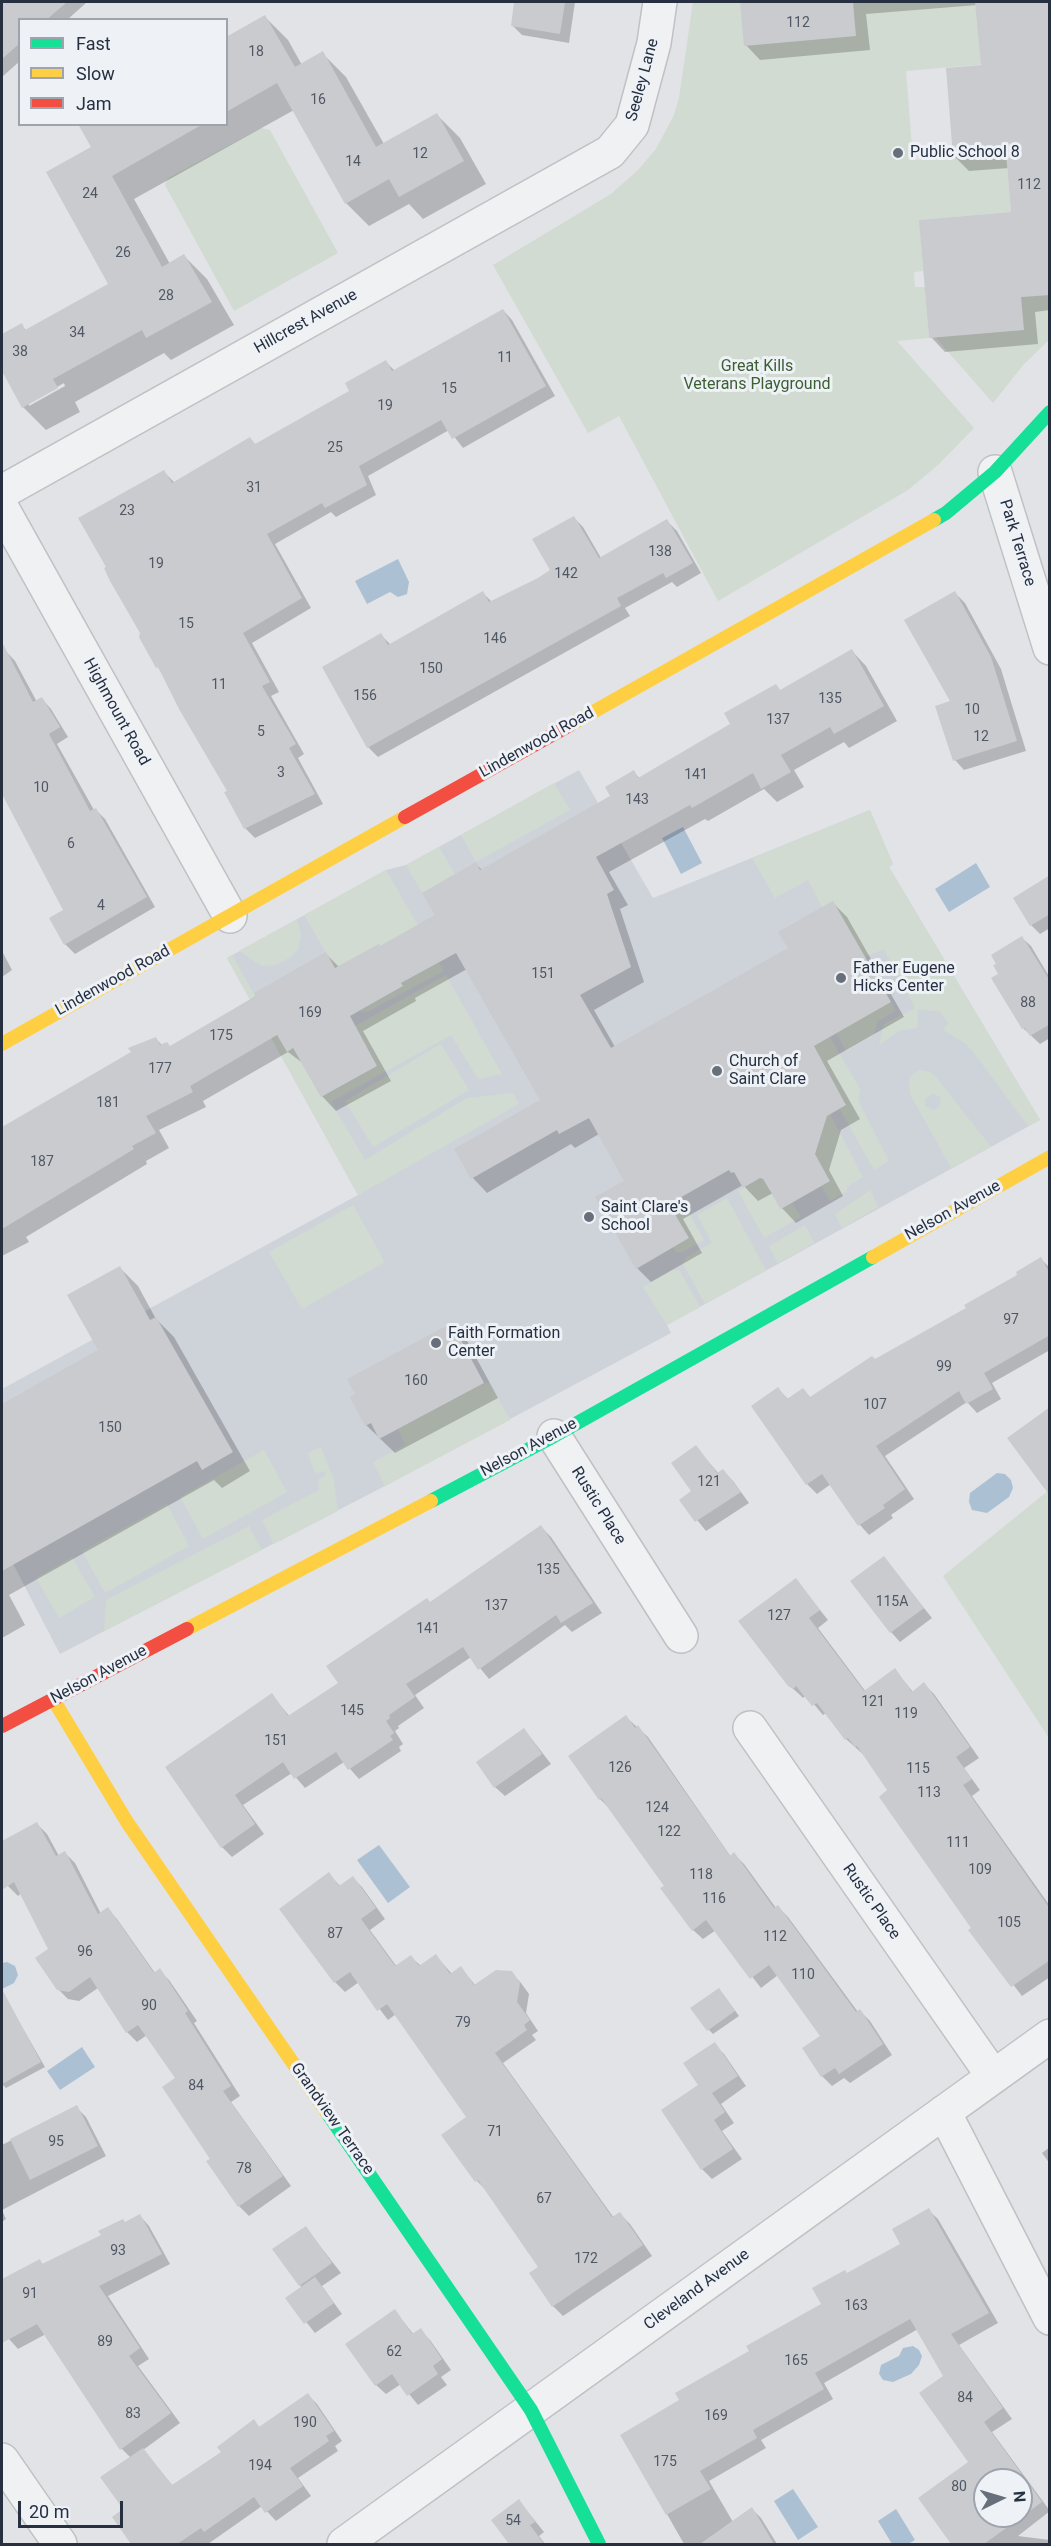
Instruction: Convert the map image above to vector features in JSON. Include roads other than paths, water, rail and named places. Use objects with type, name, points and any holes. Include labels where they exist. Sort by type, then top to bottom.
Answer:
[{"type":"street","name":"Seeley Lane","points":[[610,152],[632,125],[654,43],[660,2]]},
{"type":"street","name":"Hillcrest Avenue","points":[[2,492],[610,152]]},
{"type":"street","name":"Lindenwood Road","points":[[2,1044],[946,513],[995,472],[1050,412]]},
{"type":"street","name":"Park Terrace","points":[[995,472],[1050,648]]},
{"type":"street","name":"Highmount Road","points":[[2,508],[230,916]]},
{"type":"street","name":"Nelson Avenue","points":[[2,1726],[554,1436],[1050,1157]]},
{"type":"street","name":"Rustic Place","points":[[554,1436],[681,1636]]},
{"type":"street","name":"Grandview Terrace","points":[[53,1699],[127,1822],[531,2410],[599,2544]]},
{"type":"street","name":"Rustic Place","points":[[750,1728],[993,2076]]},
{"type":"street","name":"Cleveland Avenue","points":[[344,2544],[1050,2036]]},
{"type":"street","points":[[944,2112],[1050,2318]]},
{"type":"street","points":[[2,2460],[60,2544]]},
{"type":"water","points":[[398,559],[409,582],[407,594],[398,597],[390,592],[367,604],[355,581]]},
{"type":"water","points":[[683,827],[702,863],[681,874],[662,838]]},
{"type":"water","points":[[976,863],[990,887],[949,912],[935,889]]},
{"type":"water","points":[[997,1473],[1005,1474],[1011,1480],[1013,1488],[1009,1497],[987,1513],[972,1510],[969,1502],[970,1493]]},
{"type":"water","points":[[379,1845],[410,1887],[388,1903],[357,1860]]},
{"type":"water","points":[[7,1962],[15,1966],[18,1975],[14,1983],[2,1989],[2,1963]]},
{"type":"water","points":[[82,2047],[95,2067],[60,2090],[47,2071]]},
{"type":"water","points":[[913,2346],[922,2356],[919,2365],[911,2374],[893,2382],[883,2380],[879,2374],[881,2365],[899,2356],[903,2348]]},
{"type":"water","points":[[793,2489],[818,2527],[798,2540],[774,2501]]},
{"type":"water","points":[[896,2509],[915,2540],[908,2544],[892,2544],[878,2521]]},
{"type":"place","name":"Public School 8","points":[[898,153]]},
{"type":"place","name":"Father Eugene Hicks Center","points":[[841,978]]},
{"type":"place","name":"Church of Saint Clare","points":[[717,1071]]},
{"type":"place","name":"Saint Clare's School","points":[[589,1217]]},
{"type":"place","name":"Faith Formation Center","points":[[436,1343]]},
{"type":"park label","name":"Great Kills Veterans Playground","points":[[757,376]]}]
